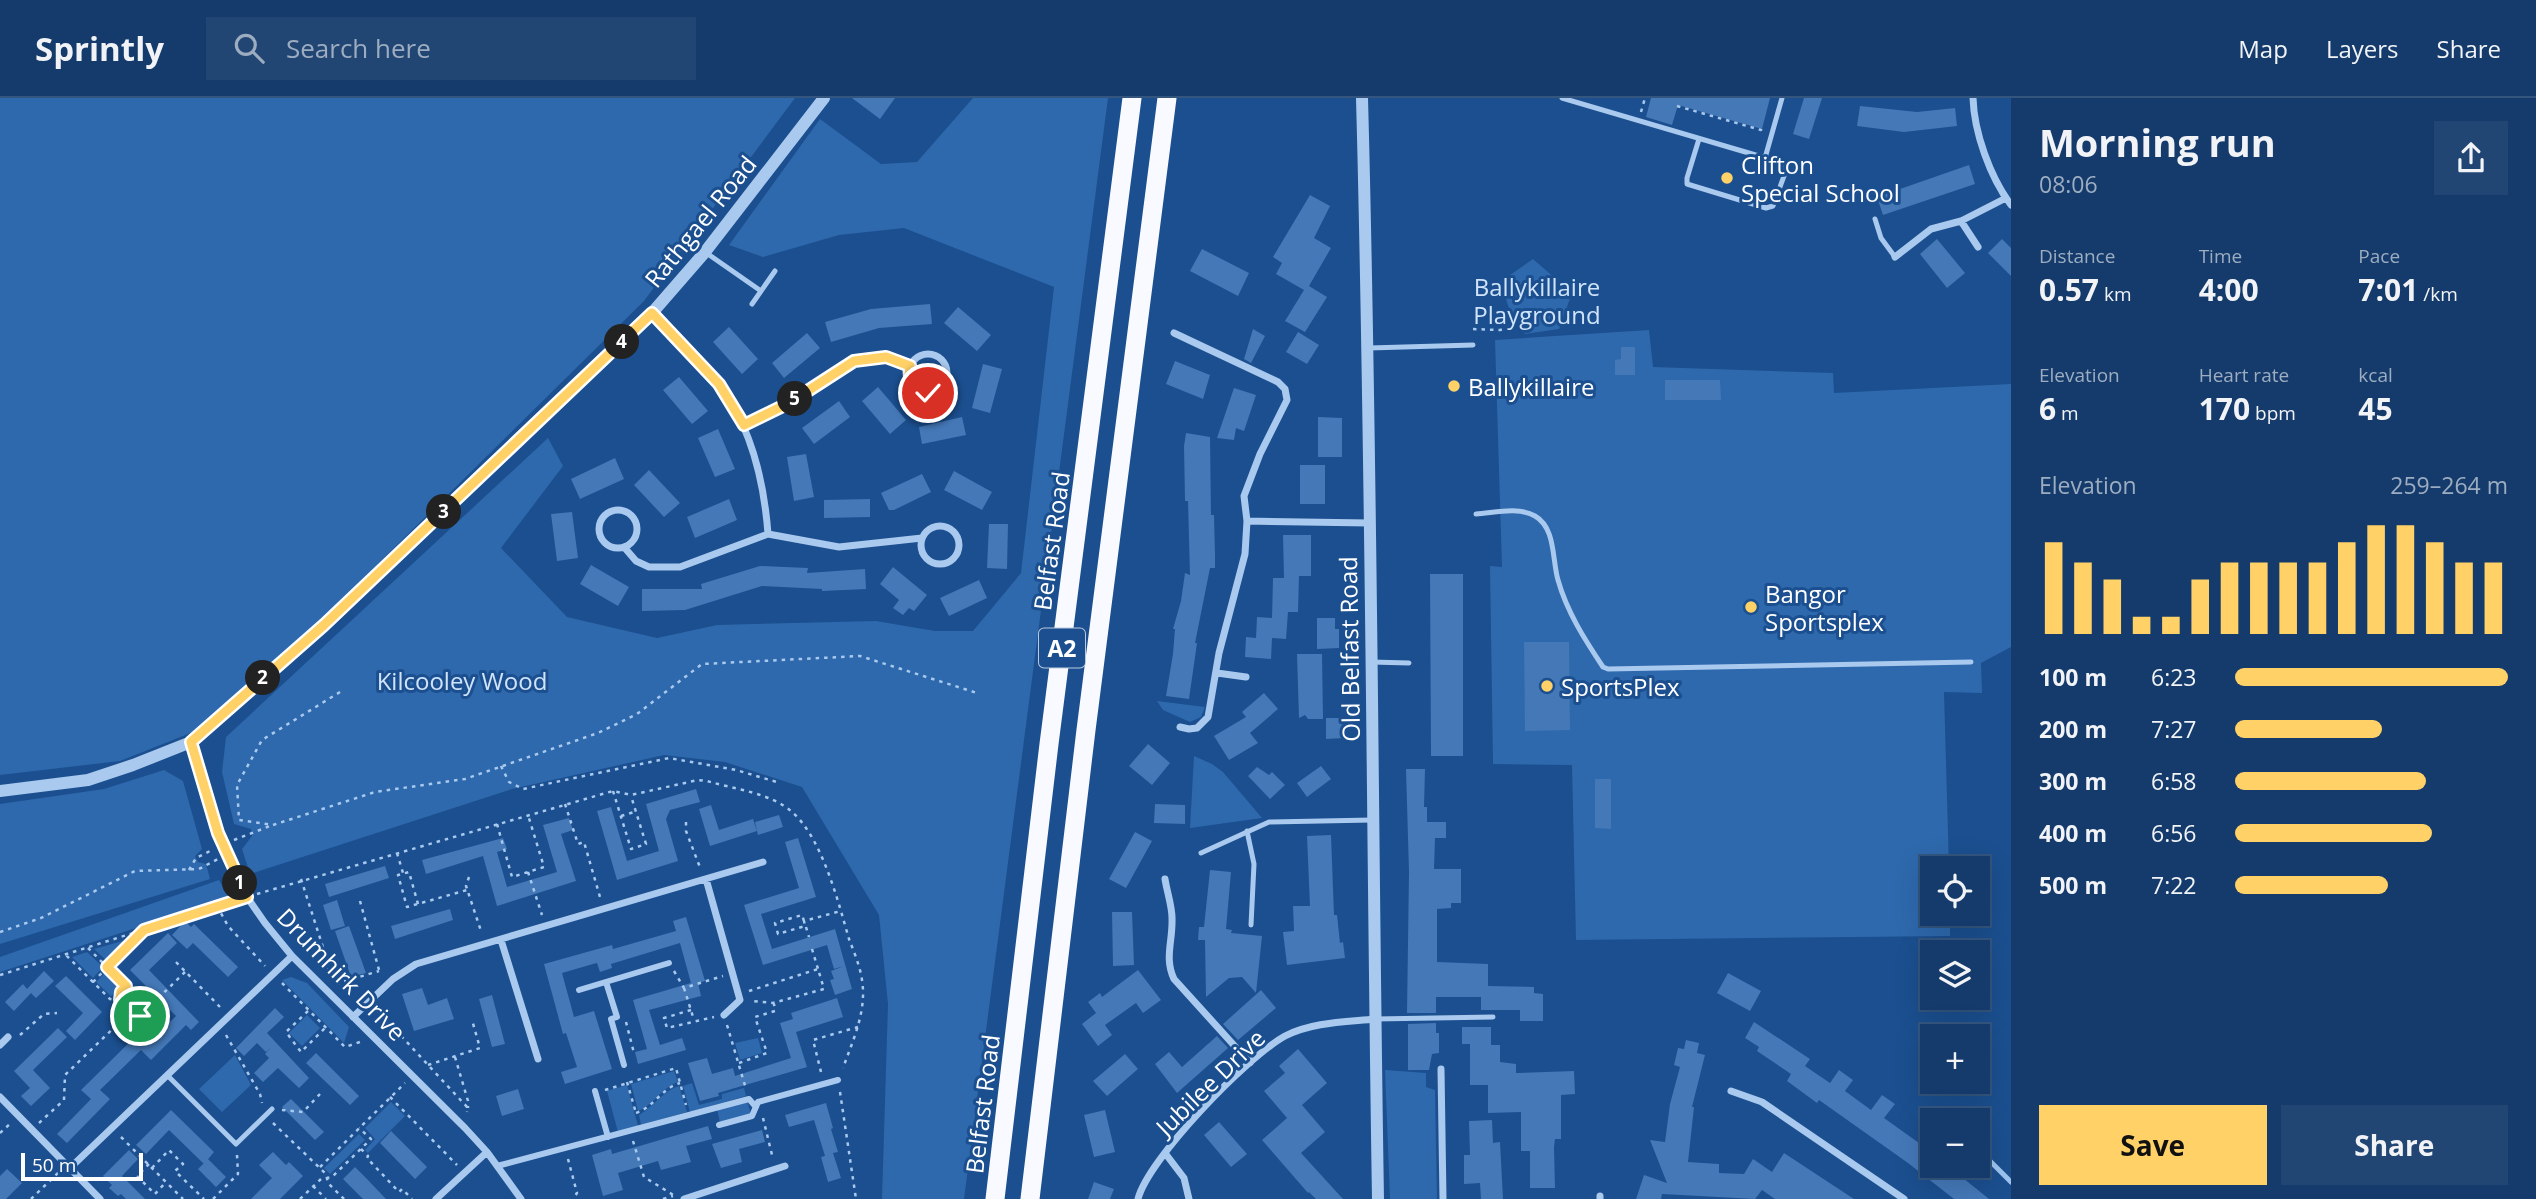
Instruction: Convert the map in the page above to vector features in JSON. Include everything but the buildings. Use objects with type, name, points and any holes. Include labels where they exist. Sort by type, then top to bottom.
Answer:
[{"type":"highway","name":"Belfast Road","points":[[995,1199],[1049,744],[1132,98]]},
{"type":"highway","name":"A2","points":[[1030,1199],[1167,98]]},
{"type":"street","name":"Rathgael Road","points":[[0,791],[88,780],[191,742],[334,616],[652,313],[705,252],[824,98]]},
{"type":"street","name":"Old Belfast Road","points":[[1362,98],[1369,348],[1378,1199]]},
{"type":"street","points":[[1895,257],[1930,229],[1961,221],[2008,201],[1990,165],[1981,139],[1973,98]]},
{"type":"street","points":[[1961,221],[1978,247]]},
{"type":"street","points":[[652,313],[719,384],[744,425],[765,496],[768,534]]},
{"type":"street","points":[[1174,333],[1278,382],[1285,389],[1287,400],[1260,454],[1244,496],[1247,521],[1245,554],[1221,643],[1208,717],[1197,728],[1180,727]]},
{"type":"street","points":[[925,354],[937,356],[946,366],[947,378],[944,384],[934,391],[922,392],[912,384],[910,366],[925,354]]},
{"type":"street","points":[[744,425],[789,403],[854,361],[886,357],[910,366]]},
{"type":"street","points":[[614,510],[627,512],[636,522],[634,540],[624,547],[612,548],[606,545],[600,535],[600,522],[614,510]]},
{"type":"street","points":[[1247,521],[1369,523]]},
{"type":"street","points":[[624,547],[636,561],[649,567],[680,566],[768,534],[839,547],[922,538],[931,528],[943,526],[958,537],[959,550],[952,560],[934,563],[924,555],[922,538]]},
{"type":"street","points":[[1216,673],[1246,677]]},
{"type":"street","name":"Drumhirk Drive","points":[[191,742],[218,833],[247,897],[292,956],[465,1128],[487,1152],[522,1199]]},
{"type":"street","points":[[353,1017],[393,979],[416,964],[763,862]]},
{"type":"street","points":[[706,879],[740,997],[724,1015]]},
{"type":"street","points":[[1165,880],[1172,918],[1169,968],[1174,979],[1250,1063]]},
{"type":"street","points":[[501,940],[538,1059]]},
{"type":"street","points":[[68,1167],[112,1129],[292,956]]},
{"type":"street","points":[[579,990],[669,963]]},
{"type":"street","points":[[606,982],[617,1017],[611,1019],[624,1065]]},
{"type":"street","name":"Jubilee Drive","points":[[1138,1199],[1141,1185],[1187,1125],[1250,1063],[1286,1036],[1326,1024],[1375,1019]]},
{"type":"street","points":[[0,1045],[8,1037]]},
{"type":"street","points":[[1441,1069],[1443,1199]]},
{"type":"street","points":[[719,1125],[752,1116],[758,1102],[838,1080]]},
{"type":"street","points":[[595,1091],[608,1137]]},
{"type":"street","points":[[1731,1091],[1762,1102],[1904,1199]]},
{"type":"street","points":[[0,1097],[100,1199]]},
{"type":"street","points":[[497,1166],[749,1099],[756,1107]]},
{"type":"street","points":[[436,1199],[487,1152]]},
{"type":"street","points":[[1165,1153],[1184,1178],[1189,1199]]},
{"type":"street","points":[[682,1199],[785,1166]]},
{"type":"lane","points":[[1562,98],[1765,158],[1784,167],[1784,176],[1773,206],[1766,208],[1687,184],[1699,139]]},
{"type":"lane","points":[[1765,158],[1782,98]]},
{"type":"lane","points":[[1875,219],[1881,238],[1895,257]]},
{"type":"lane","points":[[705,252],[761,291]]},
{"type":"lane","points":[[752,304],[775,271]]},
{"type":"lane","points":[[1369,348],[1473,345]]},
{"type":"lane","points":[[1476,514],[1517,511],[1536,517],[1542,523],[1552,544],[1563,596],[1574,621],[1603,667],[1707,668],[1971,663]]},
{"type":"lane","points":[[1371,662],[1409,663]]},
{"type":"lane","points":[[1202,853],[1269,822],[1372,820]]},
{"type":"lane","points":[[1247,831],[1254,864],[1251,925]]},
{"type":"lane","points":[[1375,1019],[1493,1017]]},
{"type":"lane","points":[[168,1076],[236,1144],[272,1109]]},
{"type":"path","points":[[1677,106],[1761,130],[1764,120]]},
{"type":"path","points":[[1473,329],[1508,328],[1511,314]]},
{"type":"path","points":[[340,692],[262,740],[237,785],[239,820],[273,825],[376,792],[465,779],[598,733],[637,714],[702,664],[860,656],[978,693]]},
{"type":"path","points":[[501,766],[509,782],[523,789],[669,758],[736,770],[780,783]]},
{"type":"path","points":[[612,791],[631,849],[646,844],[631,795]]},
{"type":"path","points":[[565,804],[578,844],[584,842],[604,910]]},
{"type":"path","points":[[621,816],[636,811]]},
{"type":"path","points":[[497,824],[512,877],[544,867],[528,814]]},
{"type":"path","points":[[686,822],[694,856],[706,879]]},
{"type":"path","points":[[397,852],[403,873]]},
{"type":"path","points":[[0,932],[41,918],[135,871],[199,869],[228,855]]},
{"type":"path","points":[[418,904],[408,872],[398,875],[407,908],[467,890]]},
{"type":"path","points":[[528,872],[538,901]]},
{"type":"path","points":[[469,877],[467,890],[485,945]]},
{"type":"path","points":[[301,879],[329,967],[324,988]]},
{"type":"path","points":[[0,975],[247,897]]},
{"type":"path","points":[[360,901],[379,971],[393,979]]},
{"type":"path","points":[[217,906],[228,926],[345,1047],[374,1037]]},
{"type":"path","points":[[804,921],[841,911]]},
{"type":"path","points":[[805,926],[778,934],[775,923],[802,915],[804,921],[808,937]]},
{"type":"path","points":[[93,982],[144,930]]},
{"type":"path","points":[[88,947],[126,986],[121,992],[120,1000]]},
{"type":"path","points":[[740,997],[773,1003],[824,989],[812,949]]},
{"type":"path","points":[[65,954],[110,999],[120,1000],[126,1007],[150,1020]]},
{"type":"path","points":[[176,962],[229,1017]]},
{"type":"path","points":[[669,963],[684,988],[694,1020]]},
{"type":"path","points":[[740,997],[818,969]]},
{"type":"path","points":[[324,988],[379,971]]},
{"type":"path","points":[[140,1016],[185,972]]},
{"type":"path","points":[[684,988],[733,974]]},
{"type":"path","points":[[739,1063],[766,1053],[755,1017],[775,1011],[773,1003]]},
{"type":"path","points":[[366,1004],[381,1012],[468,1108]]},
{"type":"path","points":[[32,1130],[64,1100],[65,1074],[126,1016],[126,1007]]},
{"type":"path","points":[[691,1010],[664,1018],[667,1028],[724,1015],[749,1099]]},
{"type":"path","points":[[308,1011],[286,1032],[301,1052],[325,1028]]},
{"type":"path","points":[[8,1037],[22,1035],[44,1014],[57,1013]]},
{"type":"path","points":[[428,1065],[480,1048],[472,1020]]},
{"type":"path","points":[[219,1027],[260,1094],[265,1115],[319,1168],[328,1183],[345,1199]]},
{"type":"path","points":[[824,1084],[813,1040],[858,1027]]},
{"type":"path","points":[[455,1056],[468,1101],[465,1128]]},
{"type":"path","points":[[607,1096],[605,1089],[676,1069],[689,1115]]},
{"type":"path","points":[[319,1168],[412,1076]]},
{"type":"path","points":[[627,1082],[640,1128]]},
{"type":"path","points":[[636,1113],[650,1107],[672,1086],[680,1083]]},
{"type":"path","points":[[272,1109],[303,1112],[320,1094]]},
{"type":"path","points":[[390,1097],[465,1173]]},
{"type":"path","points":[[756,1107],[762,1114],[776,1169]]},
{"type":"path","points":[[300,1199],[321,1179],[332,1177],[371,1139],[359,1128]]},
{"type":"path","points":[[112,1129],[183,1199]]},
{"type":"path","points":[[629,1131],[644,1177],[682,1199]]},
{"type":"path","points":[[213,1199],[238,1174],[236,1144]]},
{"type":"path","points":[[361,1149],[399,1192],[402,1189],[412,1199]]},
{"type":"path","points":[[565,1149],[577,1192],[573,1199]]},
{"type":"path","points":[[166,1182],[155,1194],[137,1176],[169,1150],[183,1164],[175,1171],[204,1199]]},
{"type":"path","points":[[31,1199],[68,1167]]},
{"type":"path","points":[[313,1186],[326,1199]]},
{"type":"path","points":[[663,1199],[674,1196]]},
{"type":"green space","points":[[0,98],[795,98],[644,301],[319,622],[193,732],[120,761],[0,775]]},
{"type":"green space","name":"Kilcooley Wood","points":[[973,98],[1108,98],[964,1199],[882,1199],[888,1004],[879,915],[802,787],[725,762],[664,755],[512,789],[250,874],[242,849],[252,836],[251,829],[234,824],[222,772],[226,737],[548,438],[563,466],[501,548],[567,617],[657,638],[717,625],[876,621],[935,631],[973,631],[1021,573],[1054,287],[904,228],[839,235],[763,257],[729,245],[820,119],[881,164],[917,162]]},
{"type":"green space","name":"Ballykillaire Playground","points":[[1533,259],[1572,293],[1559,329],[1525,334],[1511,314],[1500,282]]},
{"type":"green space","name":"Bangor Sportsplex","points":[[1649,330],[1653,367],[1833,373],[1834,393],[2011,384],[2011,647],[1981,663],[1982,693],[1944,692],[1949,856],[1920,856],[1920,926],[1950,926],[1950,936],[1576,940],[1572,765],[1493,764],[1490,566],[1502,567],[1495,340]]},
{"type":"green space","points":[[1157,701],[1205,707],[1201,717],[1190,722],[1163,710]]},
{"type":"green space","points":[[1194,756],[1223,772],[1262,818],[1190,828]]},
{"type":"green space","points":[[164,770],[183,781],[202,849],[195,856],[198,862],[206,864],[210,879],[0,944],[0,804],[104,789]]},
{"type":"green space","points":[[219,880],[229,898],[0,972],[0,957]]},
{"type":"green space","points":[[130,939],[107,961],[94,949]]},
{"type":"green space","points":[[87,952],[103,967],[93,978],[72,957]]},
{"type":"green space","points":[[107,971],[121,986],[111,996],[96,982]]},
{"type":"green space","points":[[291,977],[307,983],[349,1027],[344,1043],[282,980]]},
{"type":"green space","points":[[307,1015],[320,1028],[302,1046],[289,1033]]},
{"type":"green space","points":[[758,1038],[762,1053],[740,1060],[735,1043]]},
{"type":"green space","points":[[235,1055],[251,1085],[222,1112],[199,1089]]},
{"type":"green space","points":[[1385,1070],[1426,1073],[1426,1087],[1435,1090],[1437,1199],[1390,1199]]},
{"type":"green space","points":[[674,1071],[678,1082],[638,1111],[631,1084]]},
{"type":"green space","points":[[692,1083],[699,1105],[722,1099],[722,1094],[744,1088],[746,1096],[690,1112],[683,1086]]},
{"type":"green space","points":[[627,1085],[638,1126],[618,1132],[607,1091]]},
{"type":"green space","points":[[679,1086],[687,1112],[641,1125],[639,1115]]},
{"type":"green space","points":[[747,1101],[751,1114],[720,1123],[717,1109]]},
{"type":"green space","points":[[391,1102],[405,1116],[368,1153],[365,1150],[375,1139],[365,1128]]},
{"type":"green space","points":[[359,1134],[365,1140],[330,1174],[324,1168]]},
{"type":"waterway","points":[[1990,1161],[2011,1182]]},
{"type":"place","name":"Clifton Special School","points":[[1727,178]]},
{"type":"place","name":"Ballykillaire","points":[[1454,386]]},
{"type":"place","name":"Bangor Sportsplex","points":[[1751,607]]},
{"type":"place","name":"SportsPlex","points":[[1547,686]]},
{"type":"route","points":[[140,1016],[120,1000],[121,992],[126,986],[107,967],[144,930],[247,897],[218,833],[191,742],[324,625],[652,313],[719,384],[744,425],[789,403],[854,361],[886,357],[910,366],[912,384],[928,393]]}]
